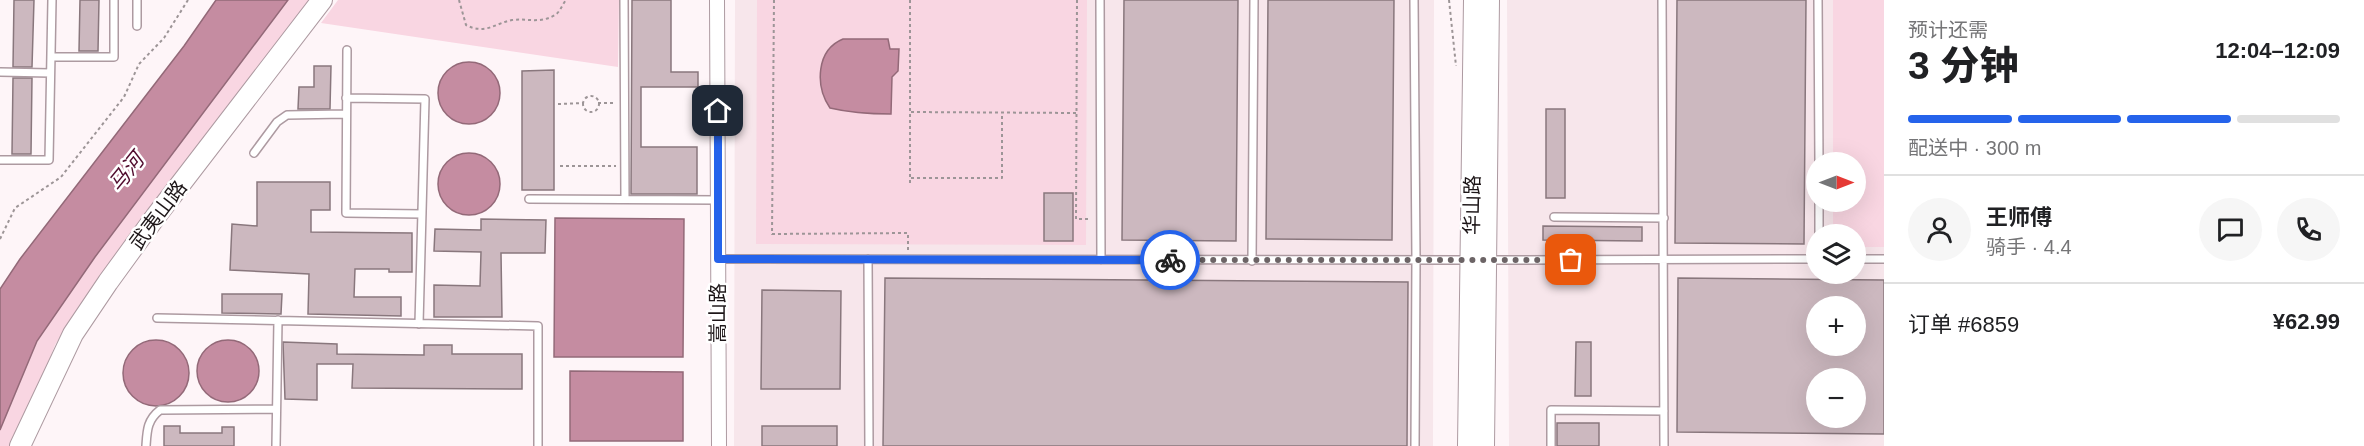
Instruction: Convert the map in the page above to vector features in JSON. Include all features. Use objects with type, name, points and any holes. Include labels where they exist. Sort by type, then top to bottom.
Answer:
[{"type":"street","name":"武夷山路","points":[[20,446],[73,334],[102,291],[156,216],[322,0]]},
{"type":"street","name":"嵩山路","points":[[717,0],[719,446]]},
{"type":"street","name":"华山路","points":[[1474,0],[1484,446]]},
{"type":"street","name":"华山路","points":[[1468,446],[1479,260],[1489,0]]},
{"type":"lane","points":[[0,160],[49,160],[52,0]]},
{"type":"lane","points":[[51,57],[114,57],[114,0]]},
{"type":"lane","points":[[137,0],[137,26]]},
{"type":"lane","points":[[624,0],[626,199]]},
{"type":"lane","points":[[1100,0],[1101,260]]},
{"type":"lane","points":[[1252,261],[1254,0]]},
{"type":"lane","points":[[1414,0],[1415,446]]},
{"type":"lane","points":[[1662,0],[1664,446]]},
{"type":"lane","points":[[1818,0],[1819,152]]},
{"type":"lane","points":[[347,50],[346,213],[422,214]]},
{"type":"lane","points":[[0,72],[50,73]]},
{"type":"lane","points":[[346,98],[425,99],[419,324]]},
{"type":"lane","points":[[254,153],[277,122],[287,115],[346,114]]},
{"type":"lane","points":[[529,199],[718,200]]},
{"type":"lane","points":[[1554,217],[1664,218]]},
{"type":"lane","points":[[718,259],[1252,261],[1806,259]]},
{"type":"lane","points":[[868,259],[869,446]]},
{"type":"lane","points":[[1866,259],[1884,259]]},
{"type":"lane","points":[[157,318],[538,326],[538,446]]},
{"type":"lane","points":[[276,446],[278,320]]},
{"type":"lane","points":[[146,446],[148,424],[160,410],[276,409]]},
{"type":"lane","points":[[1551,446],[1551,410],[1664,411]]},
{"type":"path","points":[[0,239],[15,208],[49,187],[68,168],[124,97],[139,64],[164,38],[188,0]]},
{"type":"path","points":[[459,0],[466,25],[471,28],[492,28],[514,20],[533,22],[548,19],[558,14],[566,0]]},
{"type":"path","points":[[774,0],[772,234],[908,233],[908,259]]},
{"type":"path","points":[[910,0],[910,186]]},
{"type":"path","points":[[1077,0],[1076,219],[1101,219]]},
{"type":"path","points":[[558,104],[583,103],[589,96],[594,97],[598,103]]},
{"type":"path","points":[[583,103],[586,110],[591,111],[595,110],[598,103]]},
{"type":"path","points":[[598,103],[625,103]]},
{"type":"path","points":[[910,112],[1076,113]]},
{"type":"path","points":[[910,178],[1002,178],[1002,112]]},
{"type":"path","points":[[560,166],[625,165]]},
{"type":"shaded area","points":[[288,0],[314,0],[71,318],[55,345],[15,446],[0,446],[0,430],[37,341],[95,257]]},
{"type":"shaded area","points":[[338,0],[619,0],[618,67],[321,23]]},
{"type":"shaded area","points":[[735,0],[1434,0],[1433,446],[734,446]]},
{"type":"shaded area","points":[[757,0],[1087,0],[1086,245],[756,244]]},
{"type":"shaded area","points":[[1507,0],[1884,0],[1884,446],[1509,446]]},
{"type":"shaded area","points":[[1833,0],[1884,0],[1884,247],[1866,247],[1866,224],[1833,224],[1833,212],[1866,212],[1866,152],[1833,152]]},
{"type":"water","name":"马河","points":[[216,0],[288,0],[95,257],[37,341],[0,430],[0,289],[20,259],[184,46]]},
{"type":"water","points":[[843,39],[888,39],[890,49],[899,49],[898,71],[892,77],[891,114],[860,113],[830,108],[822,89],[821,69],[827,51]]},
{"type":"water","points":[[469,62],[481,64],[491,71],[498,81],[500,93],[498,105],[491,115],[481,122],[469,124],[457,122],[447,115],[440,105],[438,93],[440,81],[447,71],[457,64]]},
{"type":"water","points":[[469,153],[486,158],[491,162],[495,167],[500,184],[495,201],[491,206],[486,210],[469,215],[452,210],[447,206],[443,201],[438,184],[443,167],[447,162],[452,158]]},
{"type":"water","points":[[555,218],[684,219],[683,357],[554,357]]},
{"type":"water","points":[[156,340],[169,343],[179,350],[186,360],[189,373],[186,386],[179,396],[169,403],[156,406],[143,403],[133,396],[126,386],[123,373],[126,360],[133,350],[143,343]]},
{"type":"water","points":[[228,340],[240,342],[250,349],[257,359],[259,371],[257,383],[250,393],[240,400],[228,402],[216,400],[206,393],[199,383],[197,371],[199,359],[206,349],[216,342]]},
{"type":"water","points":[[570,371],[683,372],[683,441],[570,441]]},
{"type":"building","points":[[14,0],[34,0],[32,67],[13,67]]},
{"type":"building","points":[[80,0],[99,0],[98,51],[79,51]]},
{"type":"building","points":[[632,0],[671,0],[671,72],[698,72],[698,87],[641,87],[641,147],[697,147],[697,194],[631,194]]},
{"type":"building","points":[[1124,0],[1238,0],[1236,241],[1122,240]]},
{"type":"building","points":[[1268,0],[1394,0],[1392,240],[1266,239]]},
{"type":"building","points":[[1677,0],[1806,0],[1804,244],[1675,243]]},
{"type":"building","points":[[314,66],[331,66],[330,109],[298,109],[299,87],[314,87]]},
{"type":"building","points":[[554,70],[554,190],[522,190],[522,71]]},
{"type":"building","points":[[13,78],[32,78],[31,154],[12,154]]},
{"type":"building","points":[[1546,109],[1565,109],[1565,198],[1546,198]]},
{"type":"building","points":[[257,182],[330,182],[330,210],[311,210],[311,232],[412,233],[412,272],[355,269],[354,297],[401,297],[401,316],[308,314],[309,274],[230,270],[232,224],[257,226]]},
{"type":"building","points":[[1044,193],[1073,193],[1073,241],[1044,241]]},
{"type":"building","points":[[481,219],[546,220],[545,253],[501,253],[502,317],[434,317],[434,285],[480,286],[481,252],[434,251],[435,229],[481,230]]},
{"type":"building","points":[[1543,226],[1642,227],[1642,241],[1543,240]]},
{"type":"building","points":[[885,278],[1408,282],[1407,446],[883,446]]},
{"type":"building","points":[[1678,278],[1806,279],[1806,284],[1866,284],[1866,280],[1884,280],[1884,434],[1677,432]]},
{"type":"building","points":[[762,290],[841,291],[840,389],[761,389]]},
{"type":"building","points":[[222,294],[282,294],[281,314],[222,313]]},
{"type":"building","points":[[283,342],[337,344],[337,354],[424,355],[424,345],[452,345],[452,354],[522,354],[522,389],[352,388],[353,364],[317,364],[317,400],[285,399]]},
{"type":"building","points":[[1576,342],[1591,342],[1591,396],[1575,396]]},
{"type":"building","points":[[1557,423],[1599,423],[1599,446],[1557,446]]},
{"type":"building","points":[[164,426],[180,426],[180,433],[222,433],[222,427],[234,427],[234,446],[164,446]]},
{"type":"building","points":[[762,426],[837,426],[837,446],[762,446]]},
{"type":"way so far","points":[[1170,260],[1571,260]]},
{"type":"route","points":[[718,111],[718,259],[1170,260]]}]
